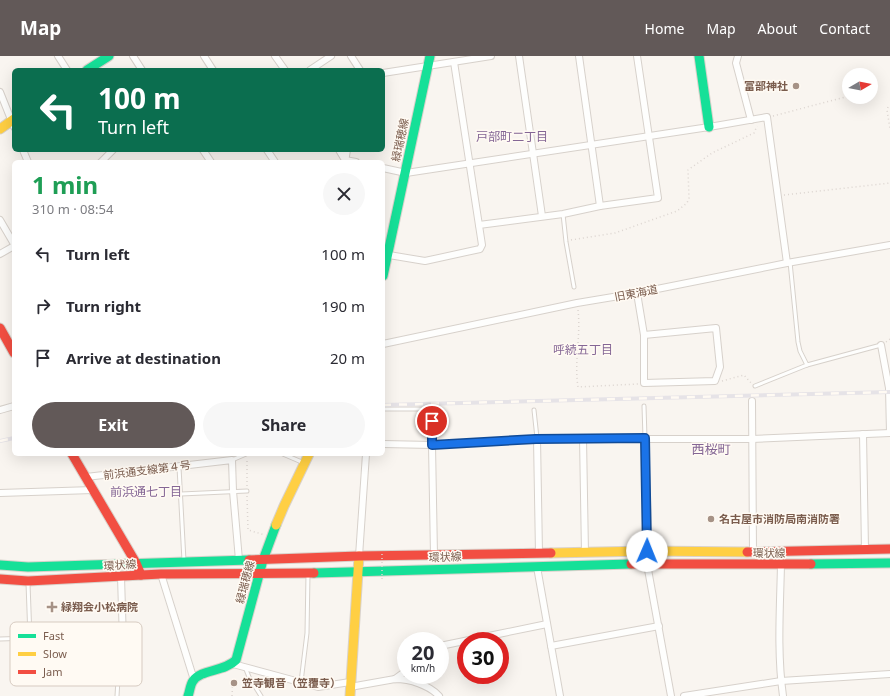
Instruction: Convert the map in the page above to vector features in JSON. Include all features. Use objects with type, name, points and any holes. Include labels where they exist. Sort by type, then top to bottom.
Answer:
[{"type":"main road","points":[[90,68],[108,56]]},
{"type":"main road","name":"緑瑞穂線","points":[[386,254],[406,173],[430,56]]},
{"type":"main road","points":[[699,56],[709,127]]},
{"type":"main road","points":[[0,129],[12,123]]},
{"type":"main road","points":[[0,328],[11,341]]},
{"type":"main road","points":[[73,456],[136,563],[141,576]]},
{"type":"main road","name":"緑瑞穂線","points":[[233,664],[236,660],[263,560],[308,456]]},
{"type":"main road","name":"環状線","points":[[0,565],[28,567],[359,556],[647,551],[753,552],[890,549]]},
{"type":"main road","points":[[350,688],[359,556]]},
{"type":"main road","name":"環状線","points":[[0,579],[28,581],[161,574],[358,572],[647,564],[781,565],[890,563]]},
{"type":"main road","points":[[188,696],[194,680],[200,675],[233,664]]},
{"type":"street","points":[[58,56],[66,68]]},
{"type":"street","points":[[133,56],[141,68]]},
{"type":"street","points":[[204,56],[212,68]]},
{"type":"street","points":[[275,56],[284,68]]},
{"type":"street","points":[[313,68],[331,56]]},
{"type":"street","points":[[351,56],[359,68]]},
{"type":"street","points":[[385,73],[491,56]]},
{"type":"street","points":[[519,56],[542,216]]},
{"type":"street","points":[[579,56],[600,206]]},
{"type":"street","points":[[479,225],[563,214],[600,206],[658,198],[637,56]]},
{"type":"street","points":[[738,56],[736,62],[751,120]]},
{"type":"street","points":[[386,254],[425,261],[480,249],[482,245],[454,62]]},
{"type":"street","points":[[0,92],[12,120]]},
{"type":"street","points":[[385,168],[406,173],[768,117],[789,263]]},
{"type":"street","points":[[103,160],[111,152]]},
{"type":"street","points":[[0,220],[12,241]]},
{"type":"street","name":"旧東海道","points":[[385,344],[577,304],[890,245]]},
{"type":"street","points":[[0,254],[12,246]]},
{"type":"street","points":[[637,293],[644,335],[644,383],[715,381],[720,367],[716,328],[644,335]]},
{"type":"street","points":[[385,444],[432,445],[536,439],[752,438],[890,433],[889,388],[881,345]]},
{"type":"street","points":[[752,401],[753,552]]},
{"type":"street","points":[[0,410],[12,407]]},
{"type":"street","points":[[863,434],[865,550]]},
{"type":"street","points":[[582,438],[585,553]]},
{"type":"street","points":[[645,438],[647,564],[671,696]]},
{"type":"street","points":[[536,439],[539,553]]},
{"type":"street","points":[[432,445],[434,555]]},
{"type":"street","points":[[359,556],[366,456]]},
{"type":"street","points":[[232,460],[239,560]]},
{"type":"street","name":"前浜通支線第４号","points":[[86,477],[232,460]]},
{"type":"street","name":"前浜通支線第４号","points":[[0,493],[93,490]]},
{"type":"street","points":[[781,565],[779,628],[780,680],[783,696]]},
{"type":"street","points":[[537,567],[560,696]]},
{"type":"street","points":[[161,574],[194,680]]},
{"type":"street","points":[[122,577],[123,622]]},
{"type":"street","points":[[449,644],[547,624]]},
{"type":"street","points":[[551,646],[658,626]]},
{"type":"street","points":[[233,664],[318,687],[350,688],[395,679],[416,683],[434,691],[439,696]]},
{"type":"street","points":[[684,696],[780,680],[890,674]]},
{"type":"lane","points":[[563,214],[566,242],[574,287]]},
{"type":"lane","points":[[789,263],[798,342],[800,351],[807,365]]},
{"type":"lane","points":[[755,386],[807,365],[881,345]]},
{"type":"lane","points":[[644,406],[645,438]]},
{"type":"lane","points":[[385,409],[431,409],[432,445]]},
{"type":"lane","points":[[534,410],[536,439]]},
{"type":"lane","points":[[232,460],[242,456]]},
{"type":"lane","points":[[288,456],[304,463]]},
{"type":"lane","points":[[179,467],[184,561]]},
{"type":"lane","points":[[181,494],[247,491]]},
{"type":"lane","points":[[301,682],[307,633],[308,572]]},
{"type":"lane","points":[[28,581],[29,622]]},
{"type":"lane","points":[[0,639],[10,639]]},
{"type":"lane","points":[[245,667],[248,677],[262,696]]},
{"type":"lane","points":[[117,696],[118,686]]},
{"type":"path","points":[[768,117],[842,98]]},
{"type":"path","points":[[888,107],[887,110],[890,130]]},
{"type":"path","points":[[566,242],[615,233],[677,211],[687,203],[690,198],[688,170],[712,153],[754,133],[759,119]]},
{"type":"path","points":[[779,196],[890,183]]},
{"type":"path","points":[[577,304],[579,321],[576,353],[576,376],[578,387],[634,385],[644,383]]},
{"type":"path","points":[[715,381],[719,382],[744,375],[755,386]]},
{"type":"path","points":[[247,456],[248,530],[272,537]]},
{"type":"path","points":[[382,551],[382,579]]},
{"type":"path","points":[[232,696],[233,679]]},
{"type":"railway","points":[[385,405],[890,392]]},
{"type":"railway","points":[[0,441],[12,438]]},
{"type":"traffic: fast","points":[[90,68],[109,56]]},
{"type":"traffic: fast","points":[[385,267],[430,56]]},
{"type":"traffic: fast","points":[[699,56],[709,127]]},
{"type":"traffic: fast","points":[[188,696],[192,683],[197,677],[201,674],[225,667],[236,660],[263,560],[276,525]]},
{"type":"traffic: fast","points":[[0,565],[28,567],[249,560]]},
{"type":"traffic: fast","points":[[811,564],[890,563]]},
{"type":"traffic: fast","points":[[314,573],[631,564]]},
{"type":"traffic: slow","points":[[0,129],[12,120]]},
{"type":"traffic: slow","points":[[276,525],[308,456]]},
{"type":"traffic: slow","points":[[551,553],[647,551],[747,552]]},
{"type":"traffic: slow","points":[[350,696],[359,556]]},
{"type":"traffic: jam","points":[[0,328],[12,349]]},
{"type":"traffic: jam","points":[[73,456],[136,563],[141,575]]},
{"type":"traffic: jam","points":[[747,552],[890,549]]},
{"type":"traffic: jam","points":[[249,560],[359,556],[551,553]]},
{"type":"traffic: jam","points":[[631,564],[811,564]]},
{"type":"traffic: jam","points":[[0,579],[28,581],[161,574],[314,573]]},
{"type":"place","name":"富部神社","points":[[796,86]]},
{"type":"place","name":"名古屋市消防局南消防署","points":[[711,519]]},
{"type":"place","name":"緑翔会小松病院","points":[[52,607]]},
{"type":"place","name":"笠寺観音（笠覆寺）","points":[[234,683]]},
{"type":"district","name":"戸部町二丁目","points":[[512,137]]},
{"type":"district","name":"呼続五丁目","points":[[583,350]]},
{"type":"district","name":"西桜町","points":[[711,449]]},
{"type":"district","name":"前浜通七丁目","points":[[146,492]]},
{"type":"route","points":[[432,421],[432,445],[536,439],[645,438],[648,530],[647,551]]}]
